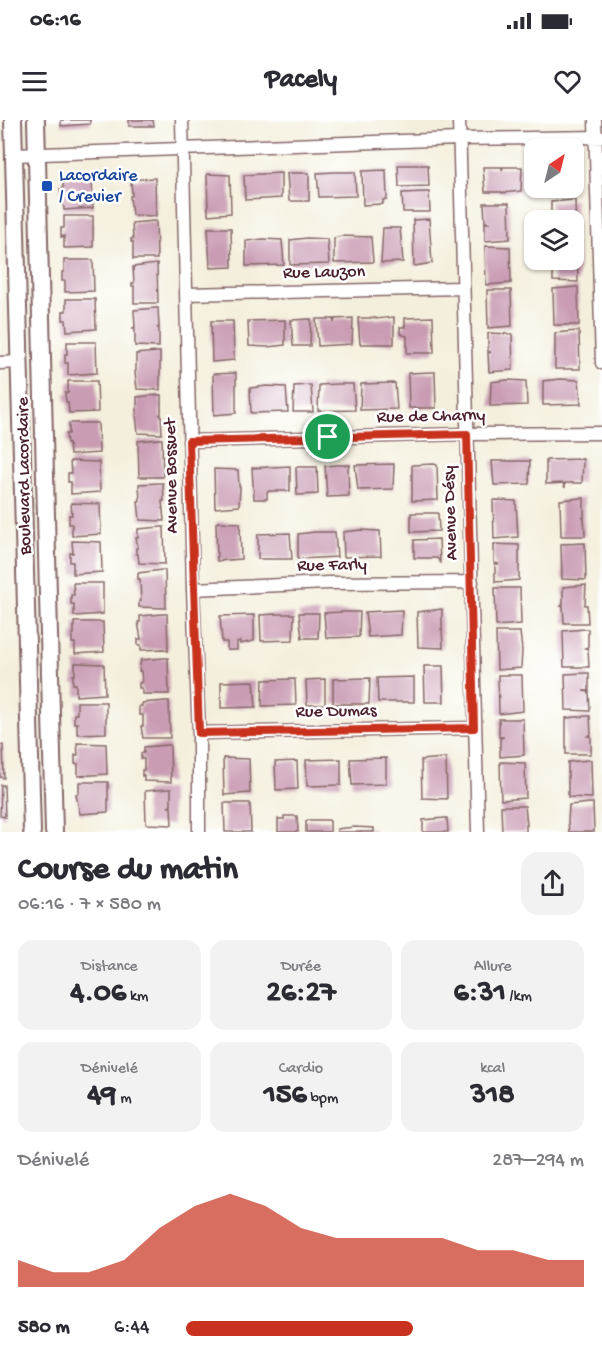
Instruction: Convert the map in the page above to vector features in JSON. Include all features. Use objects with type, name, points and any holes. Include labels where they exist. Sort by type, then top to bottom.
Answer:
[{"type":"main road","name":"Boulevard Lacordaire","points":[[13,120],[32,832]]},
{"type":"main road","name":"Boulevard Lacordaire","points":[[36,120],[54,832]]},
{"type":"street","name":"Avenue Bossuet","points":[[182,120],[193,589],[199,733],[199,832]]},
{"type":"street","name":"Avenue Désy","points":[[459,120],[478,832]]},
{"type":"street","points":[[595,120],[599,137],[602,363]]},
{"type":"street","points":[[14,154],[459,139],[599,137]]},
{"type":"street","name":"Rue Lauzon","points":[[186,294],[462,288]]},
{"type":"street","points":[[0,363],[19,362]]},
{"type":"street","name":"Rue de Charny","points":[[189,441],[602,433]]},
{"type":"street","name":"Rue Farly","points":[[193,589],[328,583],[472,582]]},
{"type":"street","name":"Rue Dumas","points":[[199,733],[474,728]]},
{"type":"building","points":[[61,120],[90,120],[90,124],[61,126]]},
{"type":"building","points":[[129,120],[153,120],[154,126],[129,126]]},
{"type":"building","points":[[398,165],[428,165],[429,186],[399,187]]},
{"type":"building","points":[[483,167],[502,167],[502,170],[503,167],[522,167],[521,191],[485,192]]},
{"type":"building","points":[[386,170],[387,200],[383,200],[383,204],[363,205],[362,171]]},
{"type":"building","points":[[355,172],[356,196],[319,197],[317,173]]},
{"type":"building","points":[[281,173],[281,198],[245,200],[244,175]]},
{"type":"building","points":[[287,173],[309,173],[309,201],[289,201]]},
{"type":"building","points":[[207,174],[230,175],[231,213],[208,215]]},
{"type":"building","points":[[63,177],[92,178],[93,208],[64,210],[60,189],[63,189]]},
{"type":"building","points":[[155,178],[156,216],[132,215],[131,180]]},
{"type":"building","points":[[429,192],[430,212],[403,212],[402,193]]},
{"type":"building","points":[[575,200],[575,210],[551,210],[551,202]]},
{"type":"building","points":[[484,203],[509,203],[510,239],[485,241],[485,223],[490,223],[485,222]]},
{"type":"building","points":[[64,216],[93,216],[93,247],[64,248],[61,228],[64,228]]},
{"type":"building","points":[[429,219],[432,263],[414,266],[413,220]]},
{"type":"building","points":[[156,221],[157,259],[133,259],[132,223]]},
{"type":"building","points":[[208,228],[231,228],[232,267],[210,268]]},
{"type":"building","points":[[383,228],[400,228],[403,262],[381,263]]},
{"type":"building","points":[[341,236],[371,237],[373,262],[334,263],[334,238]]},
{"type":"building","points":[[327,239],[329,264],[290,265],[290,240]]},
{"type":"building","points":[[282,240],[284,265],[246,266],[246,241]]},
{"type":"building","points":[[485,246],[510,247],[511,283],[486,285]]},
{"type":"building","points":[[64,260],[93,260],[94,291],[65,292],[65,281],[62,281]]},
{"type":"building","points":[[157,264],[158,303],[134,303],[133,267]]},
{"type":"building","points":[[553,270],[578,270],[578,282],[553,281]]},
{"type":"building","points":[[578,287],[579,325],[554,325],[553,289]]},
{"type":"building","points":[[487,290],[511,290],[512,326],[488,328]]},
{"type":"building","points":[[66,299],[95,299],[96,329],[67,331],[66,320],[63,320]]},
{"type":"building","points":[[158,308],[159,347],[135,346],[134,310]]},
{"type":"building","points":[[394,317],[394,344],[360,344],[358,318]]},
{"type":"building","points":[[433,317],[434,353],[407,353],[407,336],[400,334],[400,327],[405,327],[405,318]]},
{"type":"building","points":[[353,318],[352,344],[318,346],[316,319],[334,319],[334,323],[335,319]]},
{"type":"building","points":[[311,319],[310,346],[293,346],[291,320]]},
{"type":"building","points":[[285,320],[285,345],[249,346],[248,321]]},
{"type":"building","points":[[211,321],[233,321],[234,360],[212,362]]},
{"type":"building","points":[[579,331],[580,369],[555,369],[555,333]]},
{"type":"building","points":[[488,333],[512,334],[513,370],[489,372],[488,353],[491,352],[488,352]]},
{"type":"building","points":[[67,342],[96,342],[97,373],[68,375],[68,363],[65,363]]},
{"type":"building","points":[[160,352],[160,390],[137,389],[136,354]]},
{"type":"building","points":[[435,372],[436,408],[409,408],[408,373]]},
{"type":"building","points":[[236,373],[236,413],[214,415],[213,374]]},
{"type":"building","points":[[579,380],[581,404],[543,405],[543,381]]},
{"type":"building","points":[[68,381],[97,381],[98,412],[69,413],[65,393],[68,393]]},
{"type":"building","points":[[526,381],[527,405],[490,406],[491,382]]},
{"type":"building","points":[[395,383],[397,409],[360,410],[361,384]]},
{"type":"building","points":[[353,384],[355,410],[318,411],[319,385]]},
{"type":"building","points":[[311,385],[313,412],[293,412],[294,386]]},
{"type":"building","points":[[286,387],[288,412],[251,413],[250,388]]},
{"type":"building","points":[[161,395],[161,414],[159,415],[161,415],[162,434],[138,433],[137,397]]},
{"type":"building","points":[[69,423],[98,423],[99,453],[70,455],[66,434],[69,434]]},
{"type":"building","points":[[162,439],[163,477],[139,477],[138,441]]},
{"type":"building","points":[[583,459],[582,483],[565,483],[565,488],[563,483],[546,484],[546,460]]},
{"type":"building","points":[[70,461],[99,462],[100,492],[71,494],[71,482],[68,482],[68,473],[71,473]]},
{"type":"building","points":[[492,461],[530,461],[529,484],[494,485]]},
{"type":"building","points":[[394,464],[393,489],[358,490],[355,465]]},
{"type":"building","points":[[350,465],[348,468],[349,496],[327,497],[325,466]]},
{"type":"building","points":[[412,465],[437,465],[438,500],[412,501]]},
{"type":"building","points":[[290,466],[290,491],[270,491],[267,492],[267,499],[254,499],[252,468]]},
{"type":"building","points":[[296,467],[317,467],[318,494],[297,495]]},
{"type":"building","points":[[214,469],[238,470],[239,506],[215,508]]},
{"type":"building","points":[[163,483],[164,521],[140,520],[139,484]]},
{"type":"building","points":[[584,498],[584,517],[582,518],[584,518],[585,536],[561,536],[560,500]]},
{"type":"building","points":[[493,501],[516,501],[518,537],[494,539]]},
{"type":"building","points":[[71,503],[100,504],[101,534],[72,536],[72,524],[69,524],[69,515],[72,515]]},
{"type":"building","points":[[411,513],[438,513],[439,531],[411,532]]},
{"type":"building","points":[[216,523],[240,523],[241,559],[217,561]]},
{"type":"building","points":[[164,527],[165,564],[139,563],[138,554],[136,554],[138,529]]},
{"type":"building","points":[[380,531],[381,556],[344,557],[343,532]]},
{"type":"building","points":[[335,532],[337,557],[298,559],[298,534]]},
{"type":"building","points":[[290,533],[292,559],[258,559],[258,534]]},
{"type":"building","points":[[439,539],[440,562],[437,558],[414,558],[414,540]]},
{"type":"building","points":[[72,541],[101,542],[102,572],[73,574],[73,562],[70,562],[70,553],[73,553]]},
{"type":"building","points":[[585,543],[586,580],[562,579],[561,544]]},
{"type":"building","points":[[494,544],[519,545],[519,580],[495,582],[495,564],[499,564],[494,563]]},
{"type":"building","points":[[165,570],[166,608],[139,607],[139,601],[141,601],[138,573]]},
{"type":"building","points":[[73,583],[103,583],[103,614],[74,616],[74,604],[71,604],[71,595],[74,595]]},
{"type":"building","points":[[586,585],[585,605],[587,605],[588,623],[564,623],[563,606],[561,606],[563,587]]},
{"type":"building","points":[[495,588],[520,588],[521,624],[496,626]]},
{"type":"building","points":[[442,609],[443,648],[418,647],[417,612]]},
{"type":"building","points":[[402,610],[401,635],[368,637],[365,612]]},
{"type":"building","points":[[360,612],[359,637],[326,638],[324,613]]},
{"type":"building","points":[[299,613],[319,613],[318,638],[302,638]]},
{"type":"building","points":[[167,614],[168,651],[164,649],[141,650],[141,645],[138,645],[138,639],[141,639],[138,622],[140,622],[140,616]]},
{"type":"building","points":[[294,614],[293,640],[261,641],[260,615]]},
{"type":"building","points":[[254,615],[254,641],[240,644],[240,641],[237,642],[237,650],[227,650],[227,642],[222,642],[220,616]]},
{"type":"building","points":[[74,622],[103,622],[104,652],[75,654],[75,643],[72,643]]},
{"type":"building","points":[[588,629],[588,647],[585,648],[588,649],[589,667],[564,667],[563,631]]},
{"type":"building","points":[[496,632],[520,632],[521,668],[497,670]]},
{"type":"building","points":[[168,658],[169,694],[142,694],[142,688],[139,688],[139,683],[142,682],[141,671],[139,671],[141,660]]},
{"type":"building","points":[[75,663],[104,664],[105,694],[76,696],[76,684],[73,684]]},
{"type":"building","points":[[424,666],[443,666],[444,702],[425,702]]},
{"type":"building","points":[[589,673],[589,691],[583,691],[589,692],[590,711],[566,710],[565,674]]},
{"type":"building","points":[[498,675],[522,675],[523,711],[499,714]]},
{"type":"building","points":[[414,677],[414,702],[378,702],[377,678]]},
{"type":"building","points":[[370,678],[369,704],[333,704],[333,679]]},
{"type":"building","points":[[295,679],[296,705],[262,706],[263,680]]},
{"type":"building","points":[[325,679],[325,705],[307,705],[306,680]]},
{"type":"building","points":[[254,681],[256,707],[221,708],[221,682]]},
{"type":"building","points":[[169,701],[170,738],[143,738],[141,726],[143,726],[143,715],[139,715],[139,706],[142,706],[142,703]]},
{"type":"building","points":[[77,702],[106,702],[106,733],[77,734],[74,714],[77,714]]},
{"type":"building","points":[[590,716],[591,734],[588,736],[591,736],[591,754],[566,754],[566,718]]},
{"type":"building","points":[[499,719],[523,719],[524,755],[500,757],[500,738],[504,737],[499,737]]},
{"type":"building","points":[[77,743],[106,744],[107,774],[78,776],[78,764],[75,764],[75,755],[78,755]]},
{"type":"building","points":[[0,745],[3,745],[4,778],[0,777]]},
{"type":"building","points":[[170,745],[171,782],[144,781],[142,770],[144,770],[144,759],[141,759],[141,753],[144,753],[144,747]]},
{"type":"building","points":[[223,758],[249,759],[250,793],[224,795]]},
{"type":"building","points":[[386,758],[386,784],[352,785],[350,759]]},
{"type":"building","points":[[446,758],[447,799],[422,798],[421,760]]},
{"type":"building","points":[[341,759],[341,785],[307,786],[306,760]]},
{"type":"building","points":[[591,760],[592,798],[568,797],[568,762]]},
{"type":"building","points":[[297,761],[298,789],[276,790],[275,762]]},
{"type":"building","points":[[500,762],[525,763],[526,798],[501,800]]},
{"type":"building","points":[[79,782],[108,782],[108,812],[80,814],[76,794],[79,793]]},
{"type":"building","points":[[1,785],[4,785],[5,817],[0,816]]},
{"type":"building","points":[[171,789],[171,806],[168,807],[171,807],[172,825],[146,824],[145,791]]},
{"type":"building","points":[[224,803],[250,803],[251,832],[225,832]]},
{"type":"building","points":[[593,803],[594,832],[569,832],[569,805]]},
{"type":"building","points":[[501,806],[525,806],[526,832],[502,832]]},
{"type":"building","points":[[284,816],[297,816],[298,832],[278,832],[278,819],[284,819]]},
{"type":"building","points":[[447,818],[448,832],[423,832],[423,820]]},
{"type":"building","points":[[306,821],[330,821],[330,832],[306,832]]},
{"type":"building","points":[[374,828],[374,832],[337,832],[337,829]]},
{"type":"place","name":"Lacordaire / Crevier","points":[[47,186]]},
{"type":"route","points":[[467,434],[474,728],[199,733],[189,441],[328,437],[467,434]]}]
